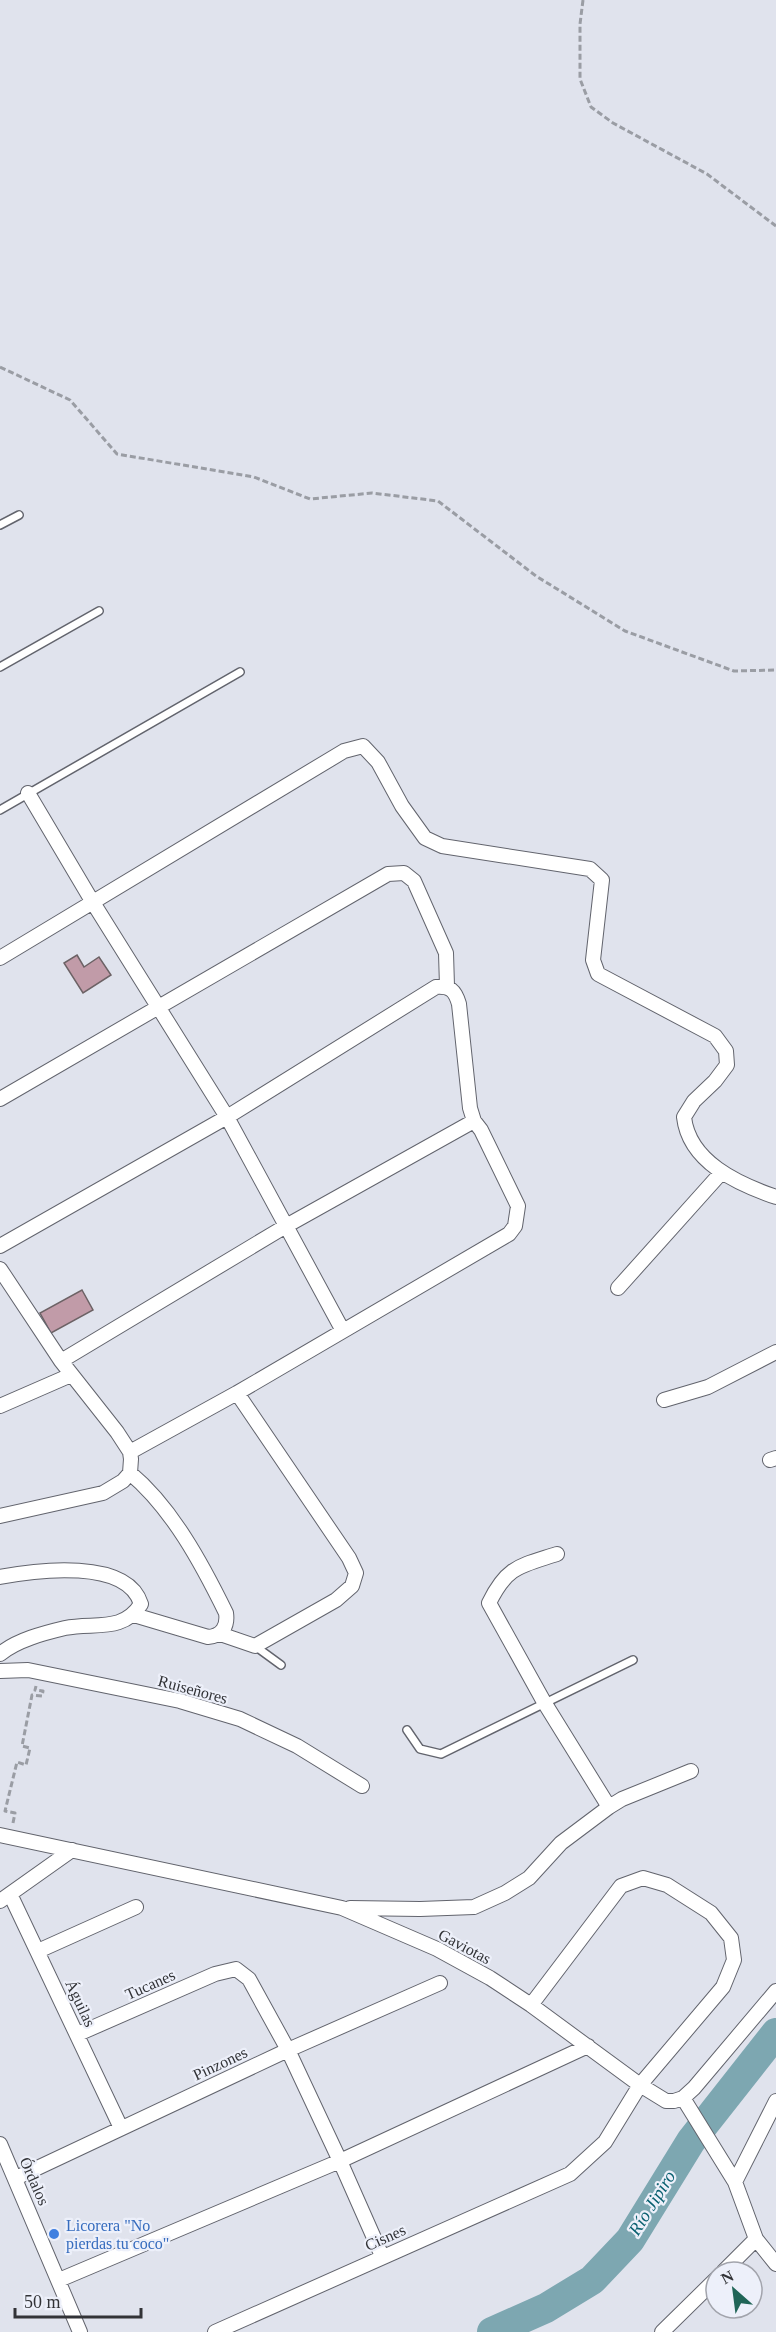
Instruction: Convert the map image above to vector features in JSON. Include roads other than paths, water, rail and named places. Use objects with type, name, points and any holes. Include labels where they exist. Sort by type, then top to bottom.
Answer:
[{"type":"street","points":[[0,958],[344,751],[363,746],[378,762],[402,806],[424,838],[449,847],[590,869],[602,880],[593,960],[598,974],[715,1036],[726,1051],[727,1065],[722,1074],[694,1101],[684,1117],[688,1137],[698,1152],[721,1173],[753,1189],[776,1197]]},
{"type":"street","points":[[28,793],[92,901],[227,1117],[343,1331]]},
{"type":"street","points":[[0,1099],[388,874],[404,873],[414,881],[446,953],[447,986]]},
{"type":"street","points":[[0,1246],[227,1117],[436,987],[447,986],[456,993],[470,1108],[474,1121],[495,1156],[518,1206],[515,1226],[509,1234],[237,1393],[130,1452]]},
{"type":"street","points":[[61,1361],[286,1226],[474,1121]]},
{"type":"street","points":[[618,1288],[721,1173]]},
{"type":"street","points":[[0,1269],[61,1361],[130,1452],[130,1473],[123,1481],[103,1493],[0,1516]]},
{"type":"street","points":[[664,1400],[708,1387],[776,1352]]},
{"type":"street","points":[[0,1406],[71,1375]]},
{"type":"street","points":[[134,1615],[203,1636],[220,1634],[255,1646],[336,1600],[352,1586],[356,1573],[350,1558],[237,1393]]},
{"type":"street","points":[[130,1473],[150,1489],[203,1566],[226,1612],[226,1623],[220,1634]]},
{"type":"street","points":[[557,1554],[516,1567],[498,1584],[489,1603],[544,1702],[609,1807]]},
{"type":"street","points":[[0,1577],[66,1569],[101,1574],[125,1584],[138,1593],[141,1604],[134,1615],[116,1624],[66,1628],[31,1638],[0,1654]]},
{"type":"street","name":"Ruiseñores","points":[[0,1671],[39,1672],[180,1701],[240,1719],[297,1746],[362,1786]]},
{"type":"street","points":[[342,1908],[474,1907],[505,1893],[529,1878],[561,1843],[609,1807],[622,1799],[691,1771]]},
{"type":"street","name":"Gaviotas","points":[[5,1836],[342,1908],[437,1949],[490,1978],[531,2005],[640,2085],[666,2101],[686,2103]]},
{"type":"street","points":[[5,1898],[72,1850]]},
{"type":"street","name":"Cisnes","points":[[215,2332],[570,2174],[605,2142],[640,2085],[723,1987],[734,1960],[730,1938],[711,1913],[667,1885],[643,1878],[621,1886],[531,2005]]},
{"type":"street","name":"Águilas","points":[[5,1898],[38,1951],[121,2128]]},
{"type":"street","points":[[38,1951],[136,1907]]},
{"type":"street","name":"Tucanes","points":[[78,2034],[215,1974],[236,1969],[249,1979],[288,2050]]},
{"type":"street","name":"Pinzones","points":[[16,2178],[288,2050],[440,1983]]},
{"type":"street","points":[[776,1991],[694,2088],[686,2103],[735,2182],[756,2239],[776,2264]]},
{"type":"street","points":[[58,2280],[340,2161],[588,2046]]},
{"type":"street","points":[[288,2050],[382,2256]]},
{"type":"street","points":[[735,2182],[776,2101]]},
{"type":"street","name":"Órdalos","points":[[0,2144],[80,2332]]},
{"type":"street","points":[[735,2260],[756,2239]]},
{"type":"street","points":[[662,2332],[704,2291]]},
{"type":"lane","points":[[0,525],[19,515]]},
{"type":"lane","points":[[0,667],[99,611]]},
{"type":"lane","points":[[0,810],[240,672]]},
{"type":"lane","points":[[255,1646],[281,1665]]},
{"type":"lane","points":[[407,1730],[420,1749],[441,1754],[633,1660]]},
{"type":"waterway","name":"Río Jipiro","points":[[492,2332],[546,2308],[592,2280],[630,2240],[691,2141],[776,2033]]},
{"type":"place","name":"Licorera \"No pierdas tu coco\"","points":[[54,2234]]}]
